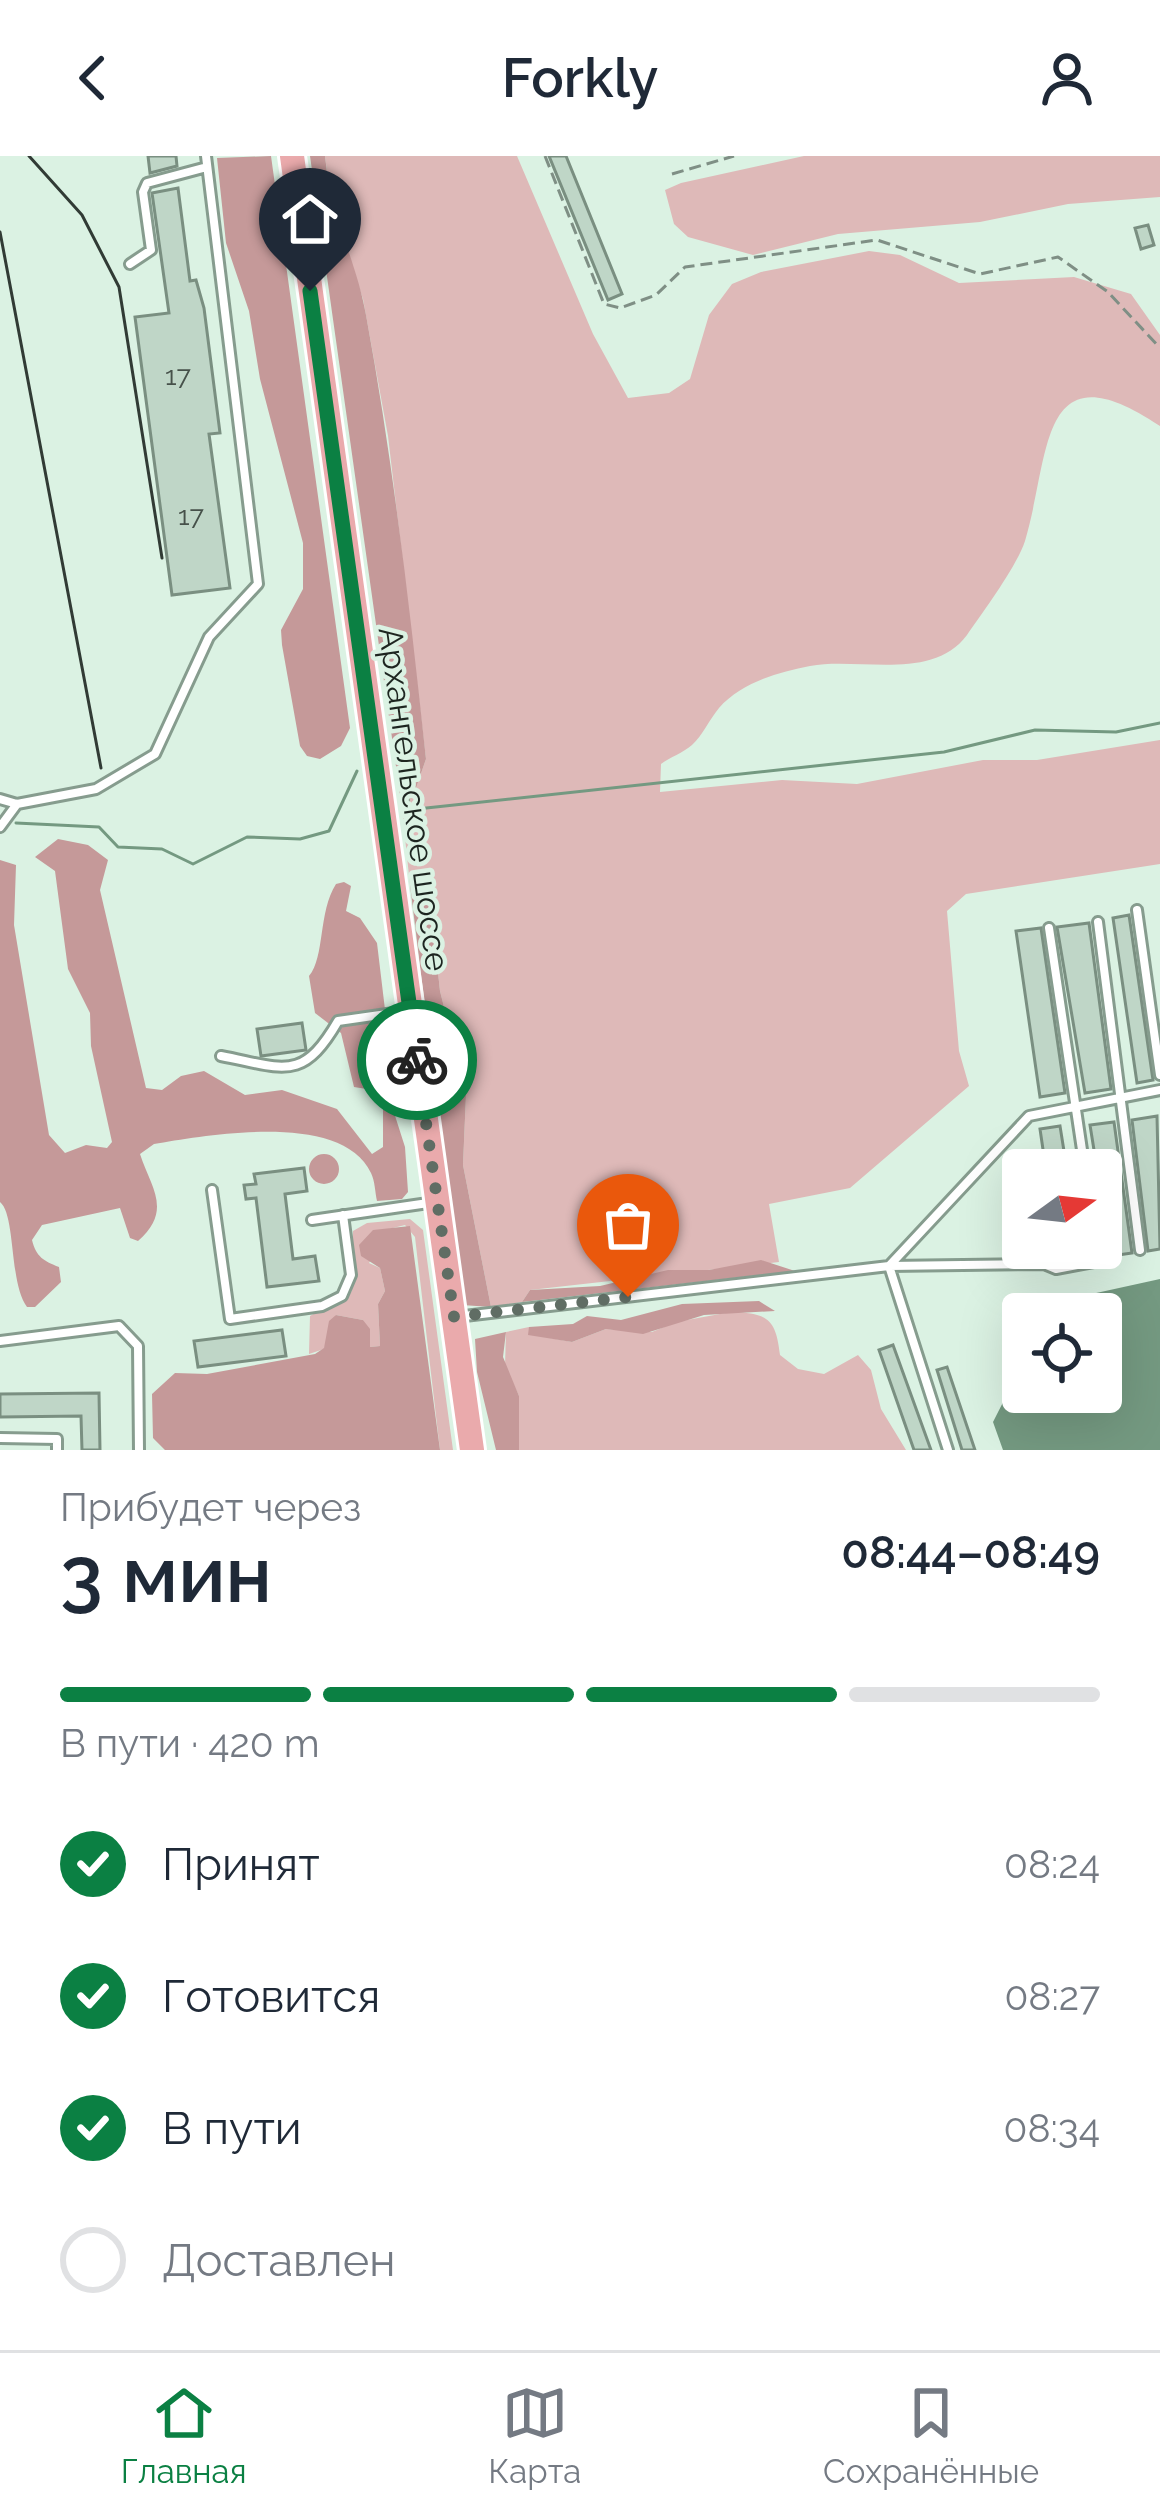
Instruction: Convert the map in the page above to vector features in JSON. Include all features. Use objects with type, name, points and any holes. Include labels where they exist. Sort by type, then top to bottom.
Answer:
[{"type":"main road","name":"Архангельское шоссе","points":[[292,156],[472,1450]]},
{"type":"lane","points":[[0,798],[16,804],[96,789],[155,754],[209,637],[258,584],[207,162],[147,183],[143,192],[151,250],[130,264]]},
{"type":"lane","points":[[0,827],[16,804]]},
{"type":"lane","points":[[1137,910],[1160,1076]]},
{"type":"lane","points":[[1098,922],[1140,1250]]},
{"type":"lane","points":[[1048,928],[1081,1149]]},
{"type":"lane","points":[[221,1056],[288,1069],[318,1056],[338,1021],[410,1011]]},
{"type":"lane","points":[[889,1266],[1029,1116],[1160,1090]]},
{"type":"lane","points":[[212,1190],[230,1319],[322,1306],[343,1296],[351,1275],[343,1215]]},
{"type":"lane","points":[[312,1220],[437,1202]]},
{"type":"lane","points":[[454,1317],[889,1266],[1002,1265]]},
{"type":"lane","points":[[889,1266],[948,1450]]},
{"type":"lane","points":[[0,1341],[119,1326],[130,1333],[138,1346],[139,1450]]},
{"type":"lane","points":[[0,1438],[57,1439],[57,1450]]},
{"type":"path","points":[[545,156],[604,304],[620,308],[656,295],[685,267],[878,240],[980,274],[1058,257],[1108,292],[1160,348]]},
{"type":"path","points":[[672,174],[734,156]]},
{"type":"shaded area","points":[[271,156],[350,728],[341,746],[320,759],[307,756],[300,746],[282,645],[281,630],[303,589],[303,543],[260,379],[249,311],[226,243],[217,158]]},
{"type":"shaded area","points":[[310,156],[325,156],[362,295],[393,480],[426,759],[414,794],[402,809]]},
{"type":"shaded area","points":[[325,156],[517,156],[593,334],[628,398],[669,393],[690,379],[709,315],[732,284],[761,272],[869,251],[900,255],[959,283],[1074,277],[1131,294],[1160,335],[1160,426],[1120,404],[1091,397],[1071,403],[1056,420],[1047,445],[1021,551],[982,614],[952,649],[915,663],[810,666],[761,680],[728,699],[692,745],[661,764],[660,792],[782,780],[857,784],[983,760],[1037,760],[1160,740],[1160,864],[966,894],[947,911],[959,1051],[969,1086],[850,1188],[769,1204],[779,1262],[530,1290],[522,1302],[491,1307],[463,1165],[466,1095],[440,991],[430,899],[419,880],[410,885],[402,809],[414,794],[426,759],[388,436],[363,299],[332,208]]},
{"type":"shaded area","points":[[804,156],[1160,156],[1160,197],[1068,204],[980,222],[838,234],[753,255],[688,237],[674,224],[665,190]]},
{"type":"shaded area","points":[[58,839],[88,845],[108,860],[100,890],[146,1088],[162,1090],[181,1076],[204,1071],[245,1095],[282,1090],[337,1109],[372,1154],[383,1147],[383,1100],[390,1100],[405,1147],[408,1192],[402,1199],[377,1201],[371,1173],[356,1154],[304,1134],[239,1133],[154,1144],[140,1154],[156,1199],[149,1230],[138,1241],[130,1238],[120,1208],[42,1225],[32,1240],[34,1246],[41,1258],[59,1267],[61,1282],[35,1307],[27,1307],[0,1202],[0,860],[16,865],[14,925],[49,1135],[65,1153],[86,1145],[107,1148],[112,1142],[91,1046],[90,1013],[68,969],[55,871],[35,857]]},
{"type":"shaded area","points":[[419,879],[430,899],[440,991],[466,1095],[463,1165],[491,1307],[462,1305],[410,885]]},
{"type":"shaded area","points":[[336,884],[351,886],[346,911],[360,918],[377,943],[392,1068],[379,1091],[354,1087],[341,1033],[315,1013],[309,976],[330,895]]},
{"type":"shaded area","points":[[324,1154],[335,1158],[339,1169],[335,1180],[324,1184],[313,1180],[309,1169],[313,1158]]},
{"type":"shaded area","points":[[410,1219],[423,1230],[453,1450],[440,1450],[415,1237],[405,1225],[389,1229],[369,1263],[380,1268],[385,1291],[378,1304],[380,1346],[370,1347],[363,1320],[336,1315],[324,1349],[309,1354],[310,1316],[352,1291],[353,1231],[367,1223]]},
{"type":"shaded area","points":[[410,1226],[440,1450],[165,1450],[153,1438],[152,1394],[175,1373],[207,1374],[315,1354],[324,1348],[329,1321],[336,1315],[363,1320],[370,1329],[370,1347],[380,1346],[378,1304],[385,1291],[380,1268],[361,1256],[359,1245],[373,1230]]},
{"type":"shaded area","points":[[761,1260],[795,1271],[522,1302],[530,1290],[600,1286],[668,1270],[709,1270]]},
{"type":"shaded area","points":[[1160,1279],[1160,1450],[1003,1450],[993,1422],[1002,1404],[1002,1413],[1122,1413],[1122,1293],[1096,1293]]},
{"type":"shaded area","points":[[759,1301],[775,1311],[704,1315],[643,1334],[606,1329],[572,1342],[528,1335],[529,1327],[573,1324],[587,1316],[621,1320],[682,1304]]},
{"type":"shaded area","points":[[731,1312],[768,1320],[780,1355],[798,1369],[824,1374],[858,1355],[871,1370],[881,1409],[906,1450],[519,1450],[519,1396],[505,1366],[506,1332],[529,1327],[529,1334],[572,1342],[606,1329],[652,1332],[676,1322]]},
{"type":"shaded area","points":[[506,1332],[503,1357],[519,1396],[519,1450],[496,1450],[477,1372],[475,1339]]},
{"type":"building","points":[[148,156],[176,156],[177,166],[150,173]]},
{"type":"building","points":[[549,156],[566,156],[622,294],[608,300]]},
{"type":"building","points":[[178,188],[190,281],[196,280],[204,308],[220,433],[209,434],[230,588],[172,595],[135,317],[169,313],[152,193]]},
{"type":"building","points":[[1148,225],[1154,245],[1141,249],[1135,228]]},
{"type":"building","points":[[1129,915],[1153,1080],[1137,1083],[1113,918]]},
{"type":"building","points":[[1089,923],[1111,1089],[1085,1093],[1057,927]]},
{"type":"building","points":[[1041,928],[1065,1093],[1040,1097],[1016,931]]},
{"type":"building","points":[[302,1023],[306,1050],[261,1056],[257,1029]]},
{"type":"building","points":[[1157,1116],[1160,1249],[1148,1251],[1132,1120]]},
{"type":"building","points":[[1114,1122],[1118,1149],[1094,1149],[1090,1125]]},
{"type":"building","points":[[1060,1126],[1064,1149],[1043,1149],[1040,1129]]},
{"type":"building","points":[[304,1168],[307,1191],[285,1194],[293,1259],[315,1256],[319,1281],[267,1287],[256,1198],[246,1199],[244,1185],[256,1184],[254,1174]]},
{"type":"building","points":[[1122,1180],[1132,1253],[1122,1254]]},
{"type":"building","points":[[282,1330],[286,1356],[198,1367],[194,1341]]},
{"type":"building","points":[[893,1345],[931,1450],[914,1450],[879,1350]]},
{"type":"building","points":[[947,1367],[975,1450],[962,1450],[937,1370]]},
{"type":"building","points":[[99,1393],[100,1450],[82,1450],[81,1416],[0,1417],[0,1394]]},
{"type":"waterway","points":[[398,773],[405,778],[409,807],[417,809],[944,752],[1035,730],[1116,732],[1160,723]]},
{"type":"waterway","points":[[16,823],[99,827],[118,847],[162,849],[193,864],[247,837],[300,839],[329,831],[357,771]]},
{"type":"railway","points":[[29,156],[82,215],[119,287],[162,558]]},
{"type":"railway","points":[[0,232],[101,768]]},
{"type":"way so far","points":[[417,1060],[454,1317],[628,1297]]},
{"type":"route","points":[[310,291],[417,1060]]}]
